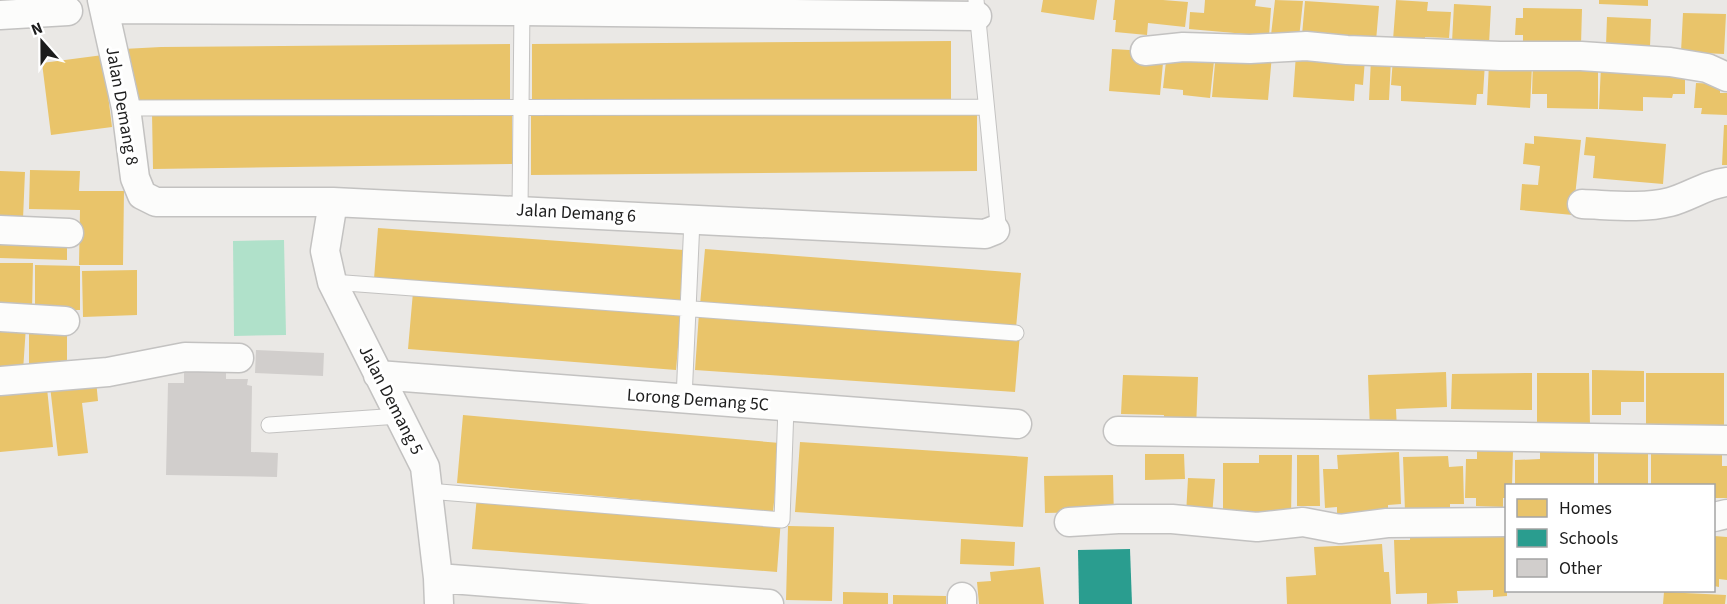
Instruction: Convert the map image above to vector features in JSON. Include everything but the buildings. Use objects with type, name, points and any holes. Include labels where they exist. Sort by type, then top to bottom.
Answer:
[{"type":"street","points":[[103,5],[976,8]]},
{"type":"street","name":"Jalan Demang 8","points":[[103,5],[126,108],[135,178],[142,195],[156,202]]},
{"type":"street","points":[[0,15],[68,11]]},
{"type":"street","points":[[1146,51],[1183,47],[1250,49],[1306,46],[1347,50],[1500,56],[1581,56],[1670,62],[1707,68],[1727,77]]},
{"type":"street","points":[[1582,204],[1654,205],[1727,182]]},
{"type":"street","name":"Jalan Demang 6","points":[[156,202],[333,202],[985,234],[995,230]]},
{"type":"street","name":"Jalan Demang 5","points":[[333,202],[325,251],[332,282],[425,467],[438,591]]},
{"type":"street","points":[[0,230],[69,233]]},
{"type":"street","points":[[0,317],[65,321]]},
{"type":"street","points":[[0,381],[108,372],[185,357],[239,358]]},
{"type":"street","name":"Lorong Demang 5C","points":[[378,375],[1017,424]]},
{"type":"street","points":[[1118,431],[1727,440]]},
{"type":"street","points":[[1069,522],[1172,519],[1257,527],[1303,522],[1340,530],[1387,523],[1505,522]]},
{"type":"street","points":[[438,591],[769,604]]},
{"type":"lane","points":[[520,210],[521,5]]},
{"type":"lane","points":[[976,8],[998,224],[995,230]]},
{"type":"lane","points":[[126,108],[986,107]]},
{"type":"lane","points":[[684,399],[692,220]]},
{"type":"lane","points":[[332,282],[1016,333]]},
{"type":"lane","points":[[428,491],[782,520],[786,407]]},
{"type":"lane","points":[[269,425],[399,416]]},
{"type":"green space","points":[[284,240],[286,335],[234,336],[233,241]]}]
